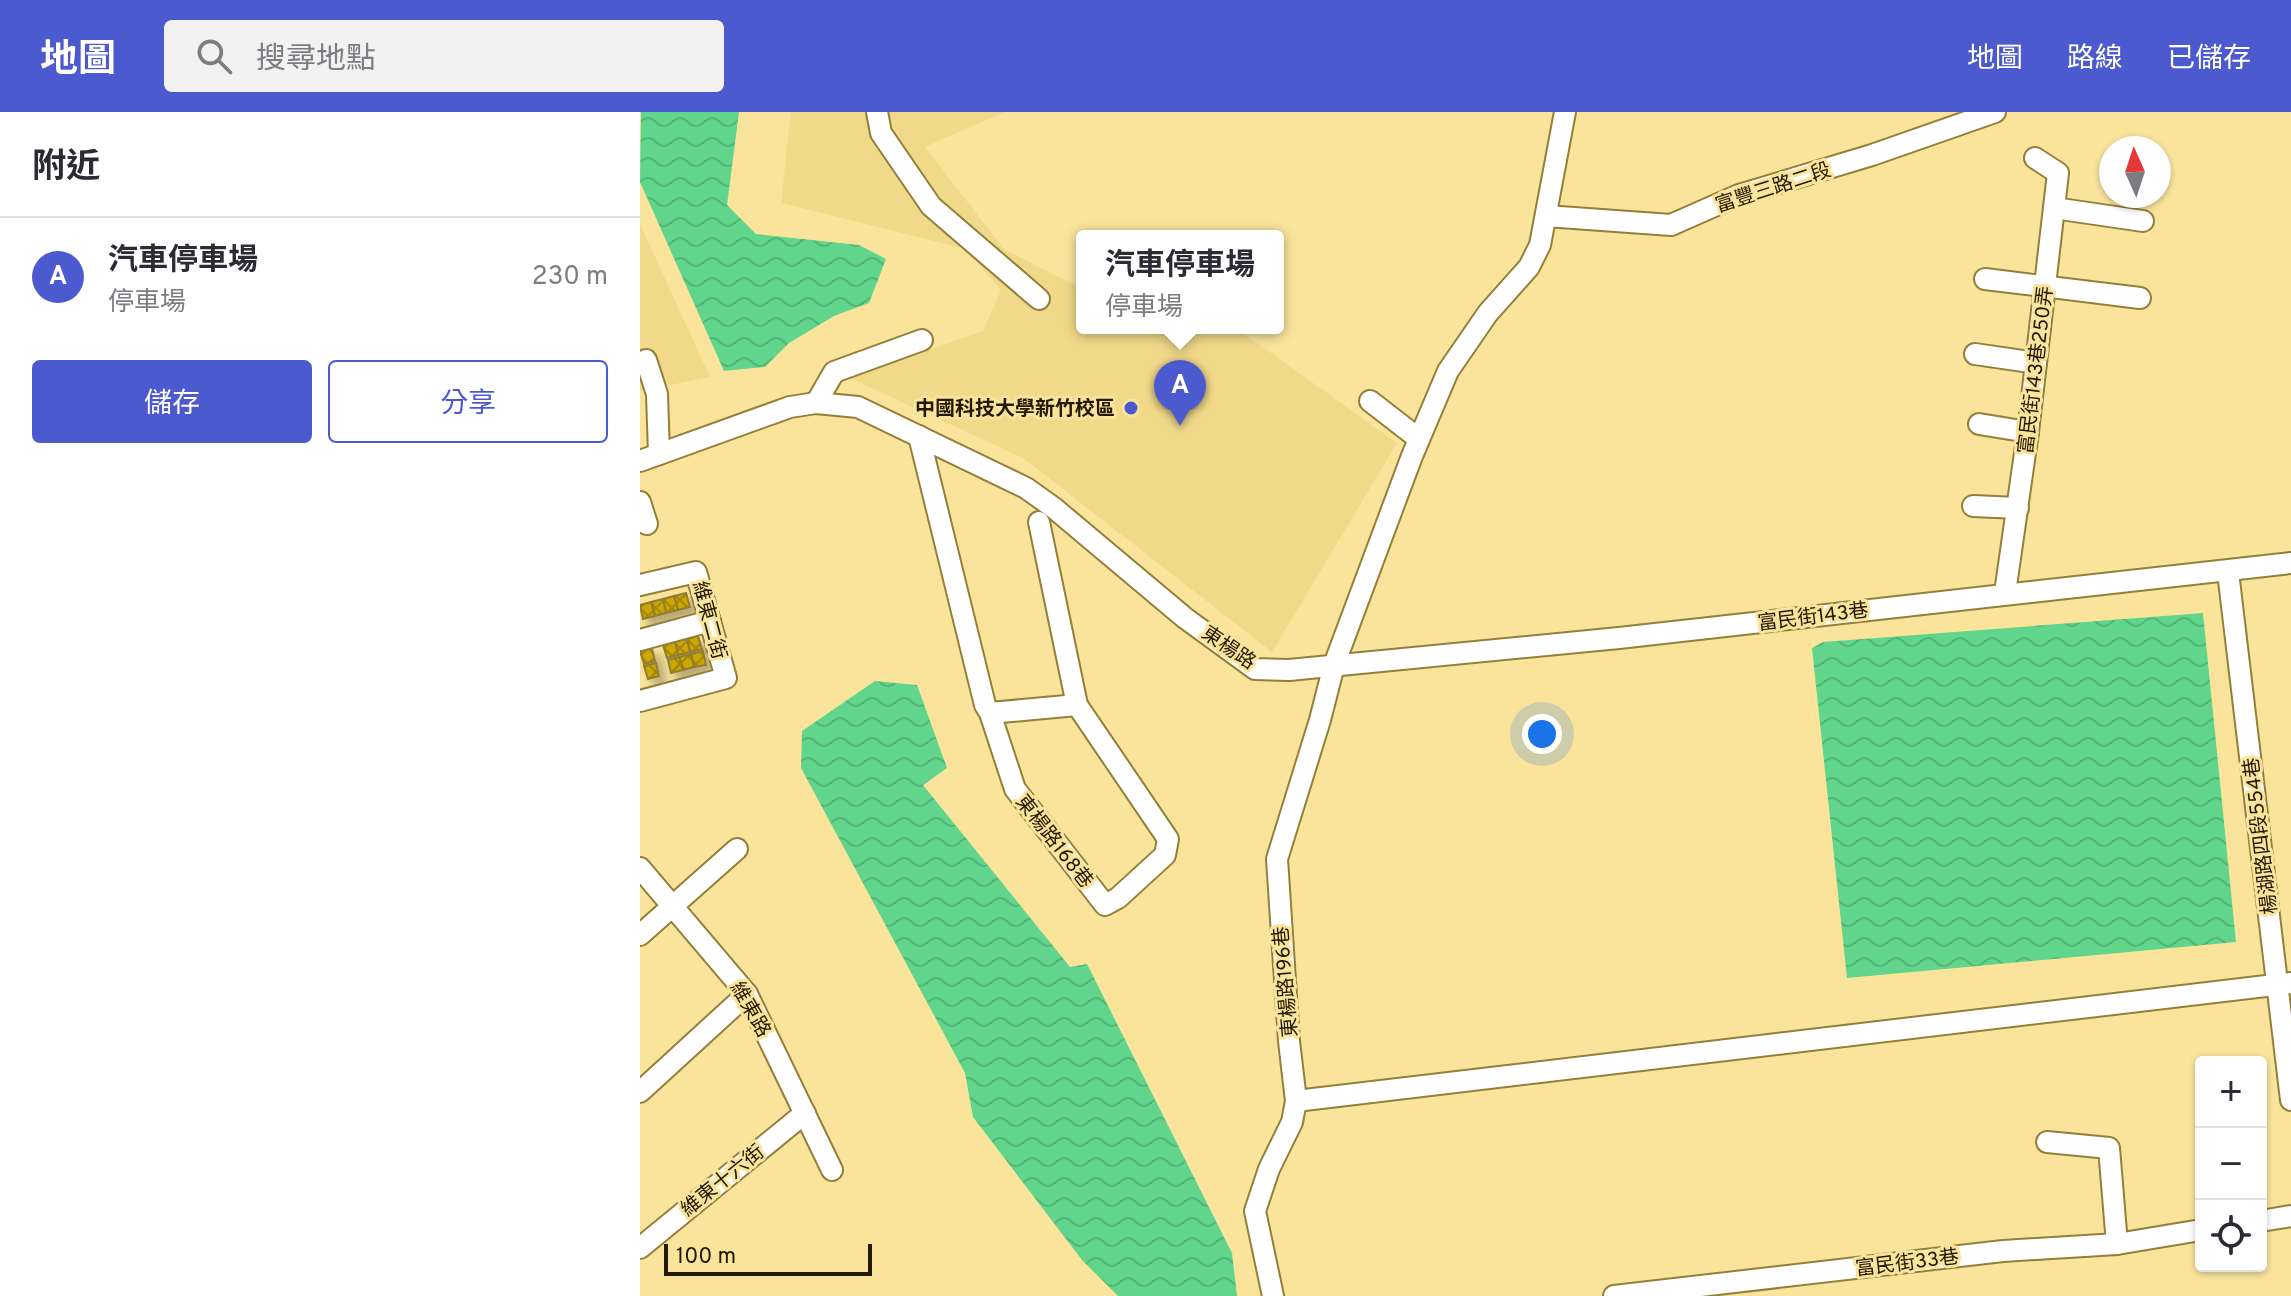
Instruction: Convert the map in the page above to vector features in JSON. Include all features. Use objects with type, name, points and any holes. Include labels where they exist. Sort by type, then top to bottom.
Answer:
[{"type":"street","points":[[877,112],[881,133],[931,206],[1039,299]]},
{"type":"street","points":[[1334,665],[1419,439],[1448,371],[1488,313],[1529,267],[1540,245],[1565,112]]},
{"type":"street","name":"富豐三路二段","points":[[1546,216],[1671,225],[1739,195],[1872,155],[1995,112]]},
{"type":"street","name":"富民街143巷250弄","points":[[2005,593],[2028,432],[2058,173],[2035,158]]},
{"type":"street","points":[[2054,208],[2143,221]]},
{"type":"street","points":[[1985,279],[2140,298]]},
{"type":"street","points":[[816,403],[834,372],[922,340]]},
{"type":"street","points":[[1975,354],[2036,363]]},
{"type":"street","points":[[646,360],[657,394],[649,457]]},
{"type":"street","points":[[1370,401],[1419,439]]},
{"type":"street","name":"東楊路","points":[[649,457],[790,407],[816,403],[858,407],[1035,495],[1185,618],[1255,669],[1289,670],[1334,665]]},
{"type":"street","points":[[1979,424],[2028,432]]},
{"type":"street","name":"東楊路168巷","points":[[919,436],[985,705],[1015,789],[1105,905],[1118,898],[1165,855],[1168,839],[1077,705],[1039,522]]},
{"type":"street","points":[[640,502],[647,524]]},
{"type":"street","points":[[1973,506],[2018,508]]},
{"type":"street","name":"富民街143巷","points":[[1334,665],[1619,638],[2291,563]]},
{"type":"street","name":"維東二街","points":[[640,585],[696,572],[726,678],[640,701]]},
{"type":"street","name":"楊湖路四段554巷","points":[[2228,572],[2284,984],[2291,1100]]},
{"type":"street","points":[[640,640],[710,621]]},
{"type":"street","name":"東楊路196巷","points":[[1273,1296],[1255,1211],[1269,1169],[1292,1122],[1296,1101],[1277,859],[1334,665]]},
{"type":"street","points":[[990,713],[1077,705]]},
{"type":"street","points":[[640,935],[737,849]]},
{"type":"street","name":"維東路","points":[[640,868],[747,994],[832,1170]]},
{"type":"street","points":[[1296,1101],[2284,984]]},
{"type":"street","points":[[640,1092],[747,994]]},
{"type":"street","name":"維東十六街","points":[[640,1248],[805,1113]]},
{"type":"street","points":[[2047,1142],[2109,1148],[2117,1244]]},
{"type":"street","points":[[2267,1220],[2291,1216]]},
{"type":"street","name":"富民街33巷","points":[[1614,1296],[1752,1288],[2003,1251],[2117,1244],[2195,1231]]},
{"type":"shaded area","name":"中國科技大學新竹校區","points":[[791,112],[1004,112],[925,147],[1004,249],[1076,286],[1076,334],[1244,334],[1397,443],[1272,652],[1023,458],[837,372],[920,353],[983,331],[1001,290],[965,249],[781,203]]},
{"type":"shaded area","points":[[640,224],[710,377],[640,391]]},
{"type":"water","points":[[641,112],[739,112],[727,205],[756,234],[859,245],[886,259],[869,303],[834,316],[789,343],[765,367],[724,371],[640,182]]},
{"type":"water","points":[[2203,613],[2236,942],[1847,978],[1812,648],[1823,642]]},
{"type":"water","points":[[875,681],[917,685],[947,768],[923,785],[1070,967],[1087,964],[1232,1253],[1237,1296],[1118,1296],[1082,1260],[973,1117],[965,1073],[801,768],[802,731]]},
{"type":"building","points":[[686,593],[690,607],[678,610],[674,596]]},
{"type":"building","points":[[674,596],[678,610],[666,613],[663,599]]},
{"type":"building","points":[[663,599],[666,613],[655,616],[651,602]]},
{"type":"building","points":[[651,602],[655,616],[643,619],[640,605]]},
{"type":"building","points":[[698,636],[702,649],[690,652],[687,639]]},
{"type":"building","points":[[687,639],[690,652],[678,655],[675,642]]},
{"type":"building","points":[[675,642],[678,655],[667,658],[663,645]]},
{"type":"building","points":[[652,648],[655,661],[644,664],[640,651]]},
{"type":"building","points":[[703,651],[706,665],[694,667],[691,654]]},
{"type":"building","points":[[691,654],[694,667],[683,670],[679,657]]},
{"type":"building","points":[[679,657],[683,670],[671,673],[668,660]]},
{"type":"building","points":[[656,663],[659,676],[648,679],[644,666]]},
{"type":"place","name":"中國科技大學新竹校區","points":[[1131,408]]},
{"type":"place","name":"汽車停車場","points":[[1180,426]]}]
